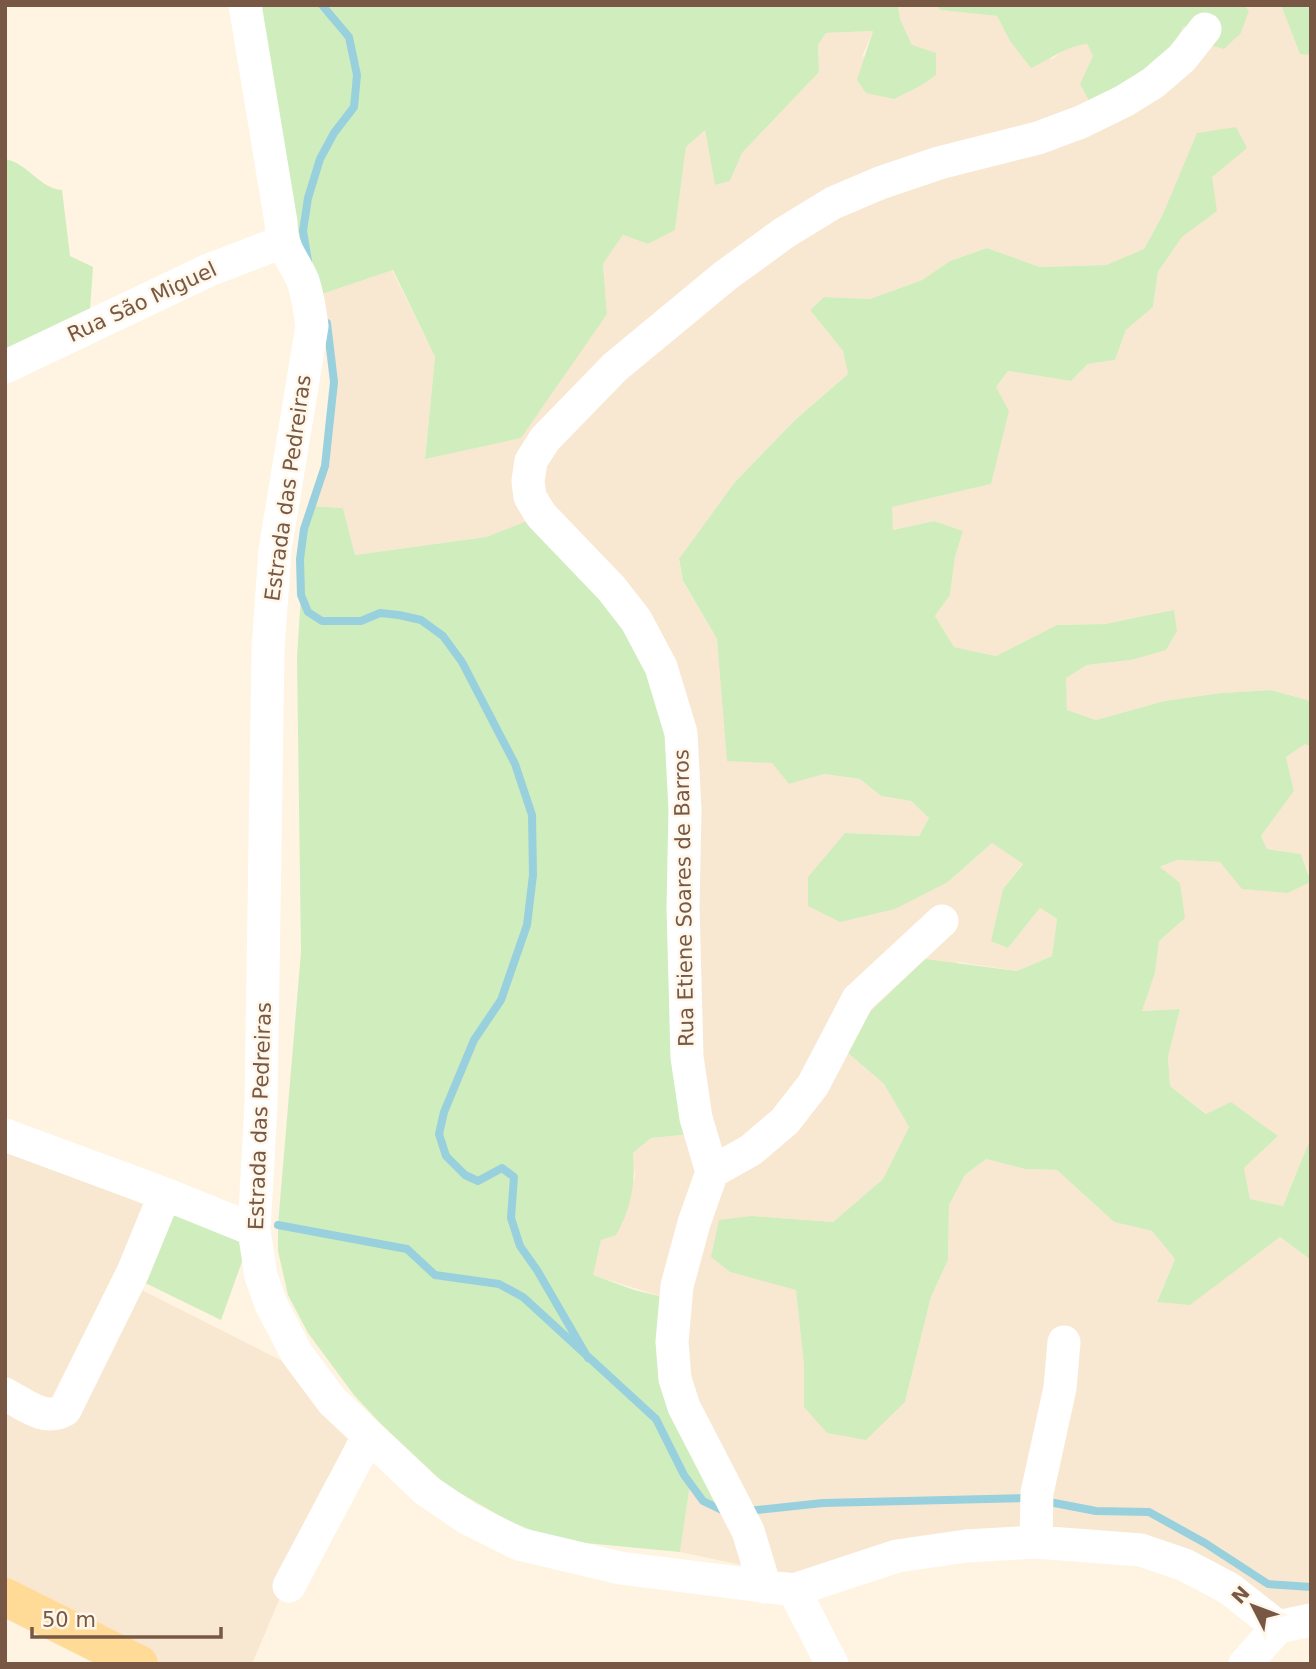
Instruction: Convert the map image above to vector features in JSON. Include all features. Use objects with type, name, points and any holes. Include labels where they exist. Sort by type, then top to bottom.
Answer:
[{"type":"main road","points":[[5,1597],[139,1664]]},
{"type":"street","name":"Estrada das Pedreiras","points":[[245,5],[282,242],[302,280],[309,302],[312,326],[275,550],[268,649],[262,1052],[254,1230],[261,1276],[271,1304],[296,1354],[332,1401],[426,1490],[467,1518],[519,1544],[620,1568],[779,1588],[897,1556],[966,1546],[1036,1542],[1141,1550],[1185,1565],[1230,1589],[1279,1627]]},
{"type":"street","name":"Rua Etiene Soares de Barros","points":[[712,1172],[696,1118],[687,1057],[683,907],[685,810],[681,733],[661,667],[636,620],[611,588],[541,515],[530,497],[528,481],[531,461],[545,439],[615,367],[725,276],[784,233],[834,203],[880,183],[939,163],[1038,138],[1124,101],[1153,83],[1182,58],[1205,29]]},
{"type":"street","name":"Rua São Miguel","points":[[5,367],[209,270],[282,242]]},
{"type":"street","points":[[832,1664],[779,1588],[684,1407],[675,1379],[672,1342],[677,1286],[694,1223],[712,1172],[751,1150],[785,1121],[813,1086],[858,999],[942,921]]},
{"type":"street","points":[[5,1135],[254,1230]]},
{"type":"street","points":[[5,1394],[42,1414],[57,1415],[65,1410],[131,1276],[165,1194]]},
{"type":"street","points":[[1036,1542],[1037,1500],[1060,1388],[1064,1342]]},
{"type":"street","points":[[289,1586],[368,1437]]},
{"type":"street","points":[[1245,1664],[1279,1627],[1311,1620]]},
{"type":"shaded area","points":[[898,5],[937,5],[941,10],[997,16],[1010,41],[1052,59],[1070,46],[1087,44],[1093,56],[1176,40],[1184,26],[1249,10],[1243,5],[1281,5],[1300,53],[1311,55],[1311,701],[1271,690],[1221,693],[1164,701],[1096,720],[1067,710],[1065,678],[1087,665],[1131,660],[1174,611],[1105,624],[1057,625],[996,656],[954,647],[935,616],[950,595],[955,557],[963,531],[934,521],[893,530],[891,507],[991,484],[996,387],[1008,371],[1071,381],[1088,364],[1115,360],[1126,330],[1153,307],[1158,272],[1182,237],[1216,211],[1163,214],[1144,249],[1106,265],[1040,267],[987,248],[950,261],[922,280],[870,299],[824,297],[810,310],[843,351],[848,374],[795,420],[735,482],[679,560],[683,582],[717,639],[721,680],[789,784],[824,774],[860,779],[881,796],[911,801],[929,818],[919,836],[845,833],[948,882],[992,843],[1023,863],[1003,889],[1008,948],[1040,908],[1057,919],[1052,956],[1017,971],[958,962],[848,1053],[884,1084],[909,1127],[883,1179],[833,1222],[752,1216],[730,1272],[796,1289],[804,1366],[804,1407],[905,1402],[931,1297],[948,1260],[949,1205],[965,1175],[986,1159],[1025,1169],[1057,1170],[1114,1222],[1152,1231],[1175,1259],[1157,1301],[1241,1264],[1280,1237],[1311,1260],[1311,1611],[1292,1615],[1136,1538],[815,1572],[780,1573],[680,1552],[690,1483],[663,1297],[592,1275],[601,1240],[635,1178],[633,1153],[651,1138],[691,1134],[530,521],[486,537],[355,555],[343,508],[312,506],[325,466],[334,382],[322,294],[392,270],[435,357],[425,458],[587,340],[607,314],[603,264],[623,235],[648,244],[675,229],[686,147],[705,129],[715,185],[730,181],[742,153],[819,72],[818,45],[826,33],[873,31],[862,57],[912,45],[900,19]]},
{"type":"shaded area","points":[[1305,743],[1311,747],[1311,879],[1301,854],[1267,849],[1261,836],[1294,791],[1286,757]]},
{"type":"shaded area","points":[[1177,860],[1220,862],[1288,893],[1311,882],[1311,1137],[1283,1206],[1250,1199],[1244,1168],[1278,1136],[1207,1114],[1170,1086],[1168,1057],[1180,1009],[1142,1011],[1155,973],[1159,940],[1159,868]]},
{"type":"shaded area","points":[[5,1152],[148,1206],[47,1407],[5,1384]]},
{"type":"shaded area","points":[[136,1287],[286,1363],[350,1433],[252,1664],[153,1664],[5,1593],[5,1399],[49,1423]]},
{"type":"green space","points":[[261,5],[898,5],[900,19],[912,45],[936,53],[936,75],[894,99],[866,93],[857,80],[873,31],[826,33],[818,45],[819,72],[742,153],[730,181],[715,185],[705,130],[686,147],[675,230],[648,244],[623,235],[603,264],[607,314],[521,438],[425,459],[435,357],[393,270],[322,294],[293,235]]},
{"type":"green space","points":[[937,5],[1243,5],[1249,10],[1241,33],[1224,49],[1198,42],[1184,26],[1176,40],[1172,67],[1091,104],[1080,84],[1093,56],[1087,44],[1065,50],[1031,68],[1010,41],[997,16],[940,10]]},
{"type":"green space","points":[[1281,5],[1311,5],[1311,55],[1300,54]]},
{"type":"green space","points":[[1236,127],[1247,148],[1212,177],[1217,211],[1182,237],[1158,272],[1153,307],[1126,330],[1115,360],[1088,364],[1071,381],[1008,371],[996,387],[1009,411],[991,484],[892,507],[893,530],[934,521],[963,531],[955,557],[950,595],[935,616],[954,647],[996,656],[1057,625],[1105,624],[1174,610],[1177,631],[1166,650],[1131,660],[1087,665],[1066,678],[1067,710],[1096,720],[1164,701],[1221,693],[1271,690],[1311,701],[1311,747],[1305,744],[1286,757],[1294,791],[1261,836],[1267,849],[1301,854],[1311,882],[1288,893],[1242,889],[1220,862],[1177,860],[1160,867],[1180,883],[1185,918],[1159,941],[1155,973],[1142,1011],[1180,1009],[1168,1057],[1170,1086],[1206,1114],[1231,1102],[1278,1136],[1244,1168],[1250,1199],[1283,1206],[1311,1137],[1311,1260],[1280,1237],[1190,1305],[1157,1302],[1175,1259],[1152,1231],[1114,1222],[1057,1170],[1025,1169],[986,1159],[965,1175],[949,1205],[948,1260],[931,1297],[905,1402],[866,1440],[827,1433],[804,1407],[804,1366],[796,1290],[730,1272],[711,1257],[719,1220],[752,1216],[833,1222],[883,1179],[909,1127],[884,1084],[848,1053],[870,1012],[925,959],[1017,971],[1052,956],[1057,919],[1040,908],[1008,948],[991,941],[1003,889],[1023,864],[992,843],[948,882],[895,909],[840,922],[808,906],[808,877],[845,833],[919,836],[929,818],[911,801],[881,796],[860,779],[824,774],[789,784],[772,763],[727,761],[717,639],[683,581],[679,559],[735,482],[795,420],[848,374],[843,351],[810,310],[824,297],[870,299],[922,280],[950,261],[987,248],[1040,267],[1106,265],[1144,249],[1163,214],[1197,133]]},
{"type":"green space","points":[[5,159],[21,165],[54,189],[62,190],[70,256],[93,267],[90,310],[5,351]]},
{"type":"green space","points":[[312,506],[343,508],[355,555],[486,537],[530,520],[607,600],[646,661],[667,721],[692,1134],[651,1138],[633,1153],[634,1175],[629,1206],[616,1235],[601,1240],[593,1275],[663,1297],[726,1513],[703,1501],[690,1484],[680,1552],[554,1540],[507,1520],[446,1485],[354,1395],[308,1333],[288,1295],[278,1251],[278,1225],[301,952],[297,657],[301,595],[300,559],[304,529]]},
{"type":"green space","points":[[166,1203],[239,1232],[244,1256],[221,1320],[131,1276]]},
{"type":"waterway","points":[[308,261],[303,231],[308,198],[320,159],[334,133],[354,107],[357,75],[349,37],[322,5]]},
{"type":"waterway","points":[[327,323],[334,382],[325,466],[304,529],[300,559],[301,595],[308,612],[322,621],[361,621],[380,613],[399,615],[421,620],[443,636],[462,662],[515,764],[532,815],[533,875],[527,925],[501,1000],[474,1040],[444,1112],[439,1134],[446,1156],[465,1175],[478,1181],[502,1168],[514,1177],[511,1218],[520,1246],[588,1358]]},
{"type":"waterway","points":[[278,1225],[407,1249],[435,1275],[499,1284],[523,1297],[656,1419],[684,1475],[703,1501],[728,1513]]},
{"type":"waterway","points":[[748,1511],[823,1503],[1028,1498]]},
{"type":"waterway","points":[[1044,1501],[1096,1511],[1149,1512],[1205,1543],[1268,1584],[1311,1587]]}]
